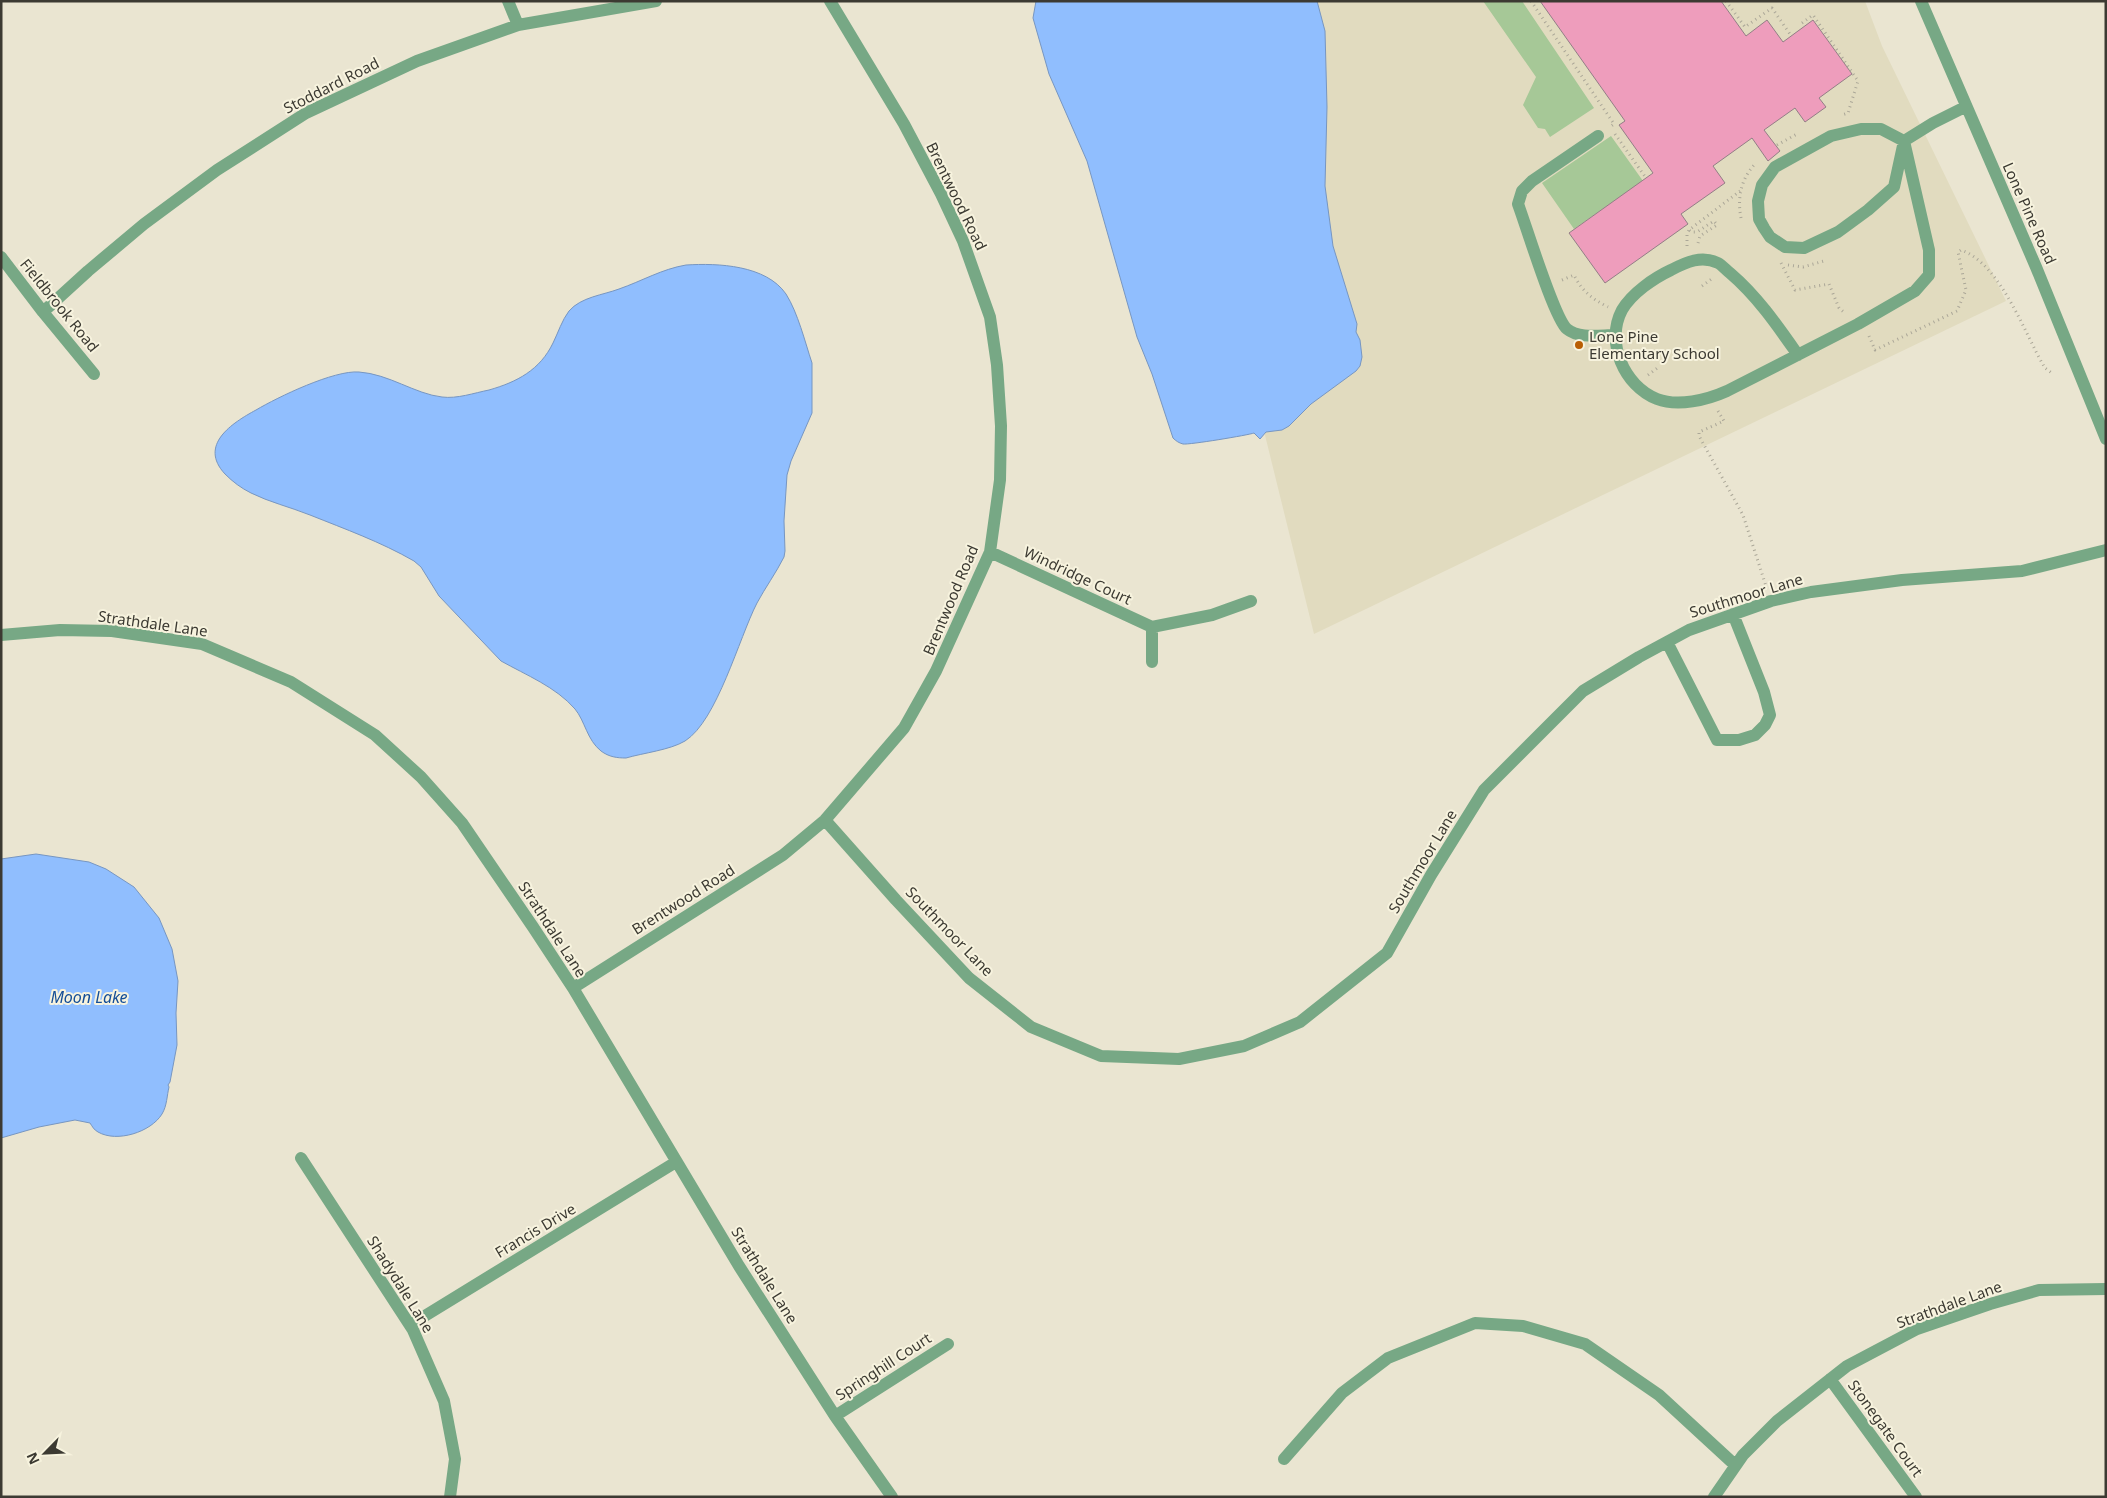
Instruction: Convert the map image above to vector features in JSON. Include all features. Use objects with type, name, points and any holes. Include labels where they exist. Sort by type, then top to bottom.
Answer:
[{"type":"street","points":[[508,1],[518,25]]},
{"type":"street","name":"Stoddard Road","points":[[43,312],[144,224],[217,170],[306,113],[416,61],[518,25],[656,1]]},
{"type":"street","name":"Brentwood Road","points":[[572,988],[783,855],[826,820],[904,728],[936,671],[990,552],[1000,480],[1001,426],[997,365],[990,317],[976,274],[948,207],[904,124],[830,1]]},
{"type":"street","name":"Lone Pine Road","points":[[1921,1],[1965,107],[2036,267],[2106,439]]},
{"type":"street","points":[[1798,354],[1772,318],[1744,285],[1718,263],[1698,259],[1667,272],[1631,298],[1621,312],[1615,335],[1618,357],[1626,372],[1638,387],[1657,399],[1676,403],[1712,398],[1858,324],[1915,291],[1930,275],[1929,250],[1904,141],[1881,128],[1861,128],[1831,136],[1775,167],[1762,185],[1758,201],[1759,219],[1770,237],[1785,248],[1804,248],[1838,232],[1868,210],[1894,187],[1904,141],[1933,123],[1965,107]]},
{"type":"street","points":[[1598,136],[1532,181],[1522,192],[1518,204],[1547,285],[1566,328],[1578,335],[1615,335]]},
{"type":"street","name":"Fieldbrook Road","points":[[1,257],[94,374]]},
{"type":"street","points":[[2093,407],[2106,402]]},
{"type":"street","name":"Southmoor Lane","points":[[826,820],[896,900],[969,978],[1031,1028],[1101,1056],[1179,1059],[1244,1046],[1300,1022],[1387,952],[1431,875],[1484,790],[1583,691],[1667,642],[1689,630],[1770,601],[1810,592],[1902,580],[2022,571],[2106,550]]},
{"type":"street","name":"Windridge Court","points":[[990,552],[1152,627]]},
{"type":"street","points":[[1152,662],[1152,627],[1212,615],[1251,601]]},
{"type":"street","points":[[1667,642],[1717,740],[1739,740],[1755,735],[1765,725],[1770,715],[1764,692],[1733,614]]},
{"type":"street","name":"Strathdale Lane","points":[[1,635],[60,630],[112,631],[202,644],[291,682],[375,735],[421,777],[462,823],[572,988],[739,1266],[835,1416],[892,1497]]},
{"type":"street","name":"Shadydale Lane","points":[[301,1158],[410,1325],[444,1401],[454,1459],[450,1497]]},
{"type":"street","name":"Francis Drive","points":[[410,1325],[676,1162]]},
{"type":"street","name":"Strathdale Lane","points":[[1714,1497],[1735,1465],[1777,1421],[1847,1366],[1917,1329],[1990,1304],[2039,1290],[2106,1288]]},
{"type":"street","points":[[1284,1459],[1342,1393],[1388,1358],[1475,1323],[1523,1326],[1584,1344],[1659,1396],[1735,1465]]},
{"type":"street","name":"Springhill Court","points":[[835,1416],[948,1344]]},
{"type":"street","name":"Stonegate Court","points":[[1830,1379],[1916,1497]]},
{"type":"path","points":[[1531,1],[1614,124],[1598,136]]},
{"type":"path","points":[[1726,1],[1745,27],[1772,8],[1790,34]]},
{"type":"path","points":[[1802,23],[1813,16],[1858,81],[1848,113],[1840,116]]},
{"type":"path","points":[[1610,128],[1646,178]]},
{"type":"path","points":[[1776,146],[1801,132]]},
{"type":"path","points":[[1741,220],[1740,191],[1750,168],[1757,162]]},
{"type":"path","points":[[1686,241],[1689,230],[1740,191]]},
{"type":"path","points":[[1689,230],[1697,232],[1714,221],[1718,225],[1700,236],[1697,247]]},
{"type":"path","points":[[1774,260],[1782,264],[1795,290],[1829,284],[1839,308],[1866,330],[1875,350],[1957,311],[1966,290],[1958,252],[1961,250],[1982,262],[1998,280],[2040,360],[2045,368],[2053,374]]},
{"type":"path","points":[[1547,285],[1574,275],[1592,298],[1608,307]]},
{"type":"shaded area","name":"Lone Pine Elementary School","points":[[1158,1],[1865,1],[1882,46],[2006,301],[1314,634]]},
{"type":"green space","points":[[1483,1],[1522,1],[1594,108],[1550,137],[1545,129],[1538,128],[1523,105],[1536,77]]},
{"type":"green space","points":[[1611,136],[1643,181],[1574,229],[1542,183]]},
{"type":"water","points":[[1036,1],[1317,1],[1325,31],[1327,107],[1325,186],[1333,246],[1357,324],[1356,332],[1360,340],[1362,357],[1360,366],[1356,371],[1311,404],[1289,426],[1282,430],[1266,432],[1260,439],[1254,433],[1188,444],[1180,443],[1173,438],[1152,374],[1137,337],[1087,161],[1049,74],[1033,18]]},
{"type":"water","points":[[686,265],[726,266],[754,272],[777,284],[786,294],[798,319],[812,363],[812,413],[791,461],[787,475],[784,557],[757,603],[726,678],[707,716],[697,731],[679,744],[626,758],[613,757],[604,753],[592,741],[575,709],[559,694],[501,661],[439,596],[421,567],[414,561],[363,536],[251,493],[231,480],[218,463],[215,454],[217,444],[221,436],[237,421],[292,392],[335,375],[359,372],[381,376],[422,392],[442,397],[460,396],[489,390],[509,383],[527,374],[541,361],[548,352],[569,311],[580,302],[669,269]]},
{"type":"water","name":"Moon Lake","points":[[36,854],[89,862],[106,869],[134,887],[159,918],[172,949],[178,981],[177,1045],[164,1111],[157,1120],[142,1131],[124,1136],[106,1135],[93,1128],[90,1123],[75,1120],[39,1127],[1,1138],[1,859]]},
{"type":"building","points":[[1540,1],[1721,1],[1746,36],[1767,20],[1783,42],[1813,20],[1852,74],[1819,98],[1826,107],[1805,122],[1795,108],[1764,130],[1780,151],[1768,161],[1752,138],[1713,166],[1725,183],[1681,214],[1688,224],[1605,283],[1569,233],[1653,173],[1619,125],[1625,121]]},
{"type":"place","name":"Lone Pine Elementary School","points":[[1579,345]]}]
